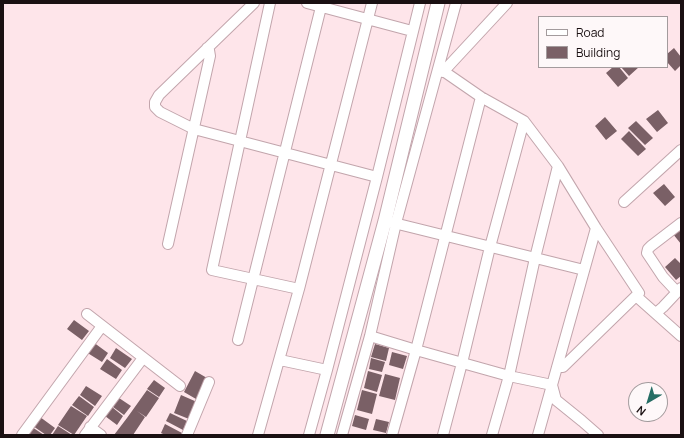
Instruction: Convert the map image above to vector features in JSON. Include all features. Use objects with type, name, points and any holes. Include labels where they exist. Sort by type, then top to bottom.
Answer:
[{"type":"street","points":[[254,3],[159,95],[155,102],[155,107],[160,112],[194,129],[377,177]]},
{"type":"street","points":[[270,3],[212,270],[299,290]]},
{"type":"street","points":[[307,3],[322,5],[368,20],[412,31]]},
{"type":"street","points":[[258,435],[299,290],[372,3]]},
{"type":"street","points":[[309,435],[328,370],[420,3]]},
{"type":"street","points":[[342,435],[370,336],[390,222],[438,3]]},
{"type":"street","points":[[327,435],[390,222],[441,70],[456,3]]},
{"type":"street","points":[[441,70],[505,4]]},
{"type":"street","points":[[238,340],[322,5]]},
{"type":"street","points":[[168,244],[210,56],[207,48]]},
{"type":"street","points":[[441,70],[481,97],[524,120],[558,166],[596,228],[639,293],[563,367],[557,367]]},
{"type":"street","points":[[392,435],[416,350],[481,97]]},
{"type":"street","points":[[443,435],[490,247],[524,120]]},
{"type":"street","points":[[624,202],[681,150]]},
{"type":"street","points":[[492,435],[509,376],[535,258],[558,166]]},
{"type":"street","points":[[390,222],[584,270]]},
{"type":"street","points":[[656,313],[679,290],[663,277],[648,253],[648,249],[681,223]]},
{"type":"street","points":[[538,435],[596,228]]},
{"type":"street","points":[[636,296],[681,336]]},
{"type":"street","points":[[87,314],[180,386]]},
{"type":"street","points":[[22,435],[102,326]]},
{"type":"street","points":[[370,336],[509,376],[552,385]]},
{"type":"street","points":[[100,435],[88,431],[143,358]]},
{"type":"street","points":[[280,360],[328,370]]},
{"type":"street","points":[[187,435],[209,382]]},
{"type":"street","points":[[552,385],[556,400],[598,435]]},
{"type":"building","points":[[674,48],[681,57],[681,65],[675,71],[668,63],[668,53]]},
{"type":"building","points":[[612,68],[620,68],[628,78],[618,87],[606,73]]},
{"type":"building","points":[[622,68],[638,68],[629,76]]},
{"type":"building","points":[[658,110],[668,123],[657,132],[646,119]]},
{"type":"building","points":[[605,117],[617,131],[606,140],[595,126]]},
{"type":"building","points":[[636,121],[653,138],[645,145],[628,128]]},
{"type":"building","points":[[629,131],[646,149],[638,156],[621,139]]},
{"type":"building","points":[[664,184],[675,197],[665,206],[653,193]]},
{"type":"building","points":[[681,227],[681,244],[673,234]]},
{"type":"building","points":[[675,258],[681,264],[681,276],[676,280],[665,267]]},
{"type":"building","points":[[74,320],[89,331],[82,340],[67,329]]},
{"type":"building","points":[[93,342],[108,353],[102,362],[86,352]]},
{"type":"building","points":[[375,344],[389,348],[386,361],[371,357]]},
{"type":"building","points":[[116,348],[132,359],[125,368],[110,358]]},
{"type":"building","points":[[392,352],[407,356],[403,369],[389,365]]},
{"type":"building","points":[[371,358],[385,362],[382,372],[369,369]]},
{"type":"building","points":[[107,359],[122,370],[116,379],[100,369]]},
{"type":"building","points":[[195,371],[207,378],[196,399],[184,392]]},
{"type":"building","points":[[368,371],[382,375],[377,392],[364,388]]},
{"type":"building","points":[[385,374],[400,378],[395,400],[379,396]]},
{"type":"building","points":[[154,380],[165,388],[159,397],[147,389]]},
{"type":"building","points":[[86,386],[102,396],[95,406],[80,395]]},
{"type":"building","points":[[147,390],[159,398],[146,417],[137,411],[145,417],[133,435],[114,435]]},
{"type":"building","points":[[362,390],[377,394],[372,414],[357,410]]},
{"type":"building","points":[[181,395],[197,402],[189,419],[174,413]]},
{"type":"building","points":[[79,396],[94,407],[88,416],[72,405]]},
{"type":"building","points":[[119,398],[131,406],[124,415],[113,407]]},
{"type":"building","points":[[71,406],[87,416],[74,435],[58,425]]},
{"type":"building","points":[[112,407],[123,416],[117,425],[105,416]]},
{"type":"building","points":[[170,413],[187,421],[183,430],[166,421]]},
{"type":"building","points":[[355,415],[369,419],[366,430],[352,426]]},
{"type":"building","points":[[40,417],[55,428],[50,435],[46,435],[33,426]]},
{"type":"building","points":[[376,419],[389,422],[386,433],[373,430]]},
{"type":"building","points":[[165,424],[182,433],[181,435],[165,435],[161,433]]},
{"type":"building","points":[[58,426],[72,435],[52,435]]},
{"type":"building","points":[[32,427],[44,435],[27,435]]}]
